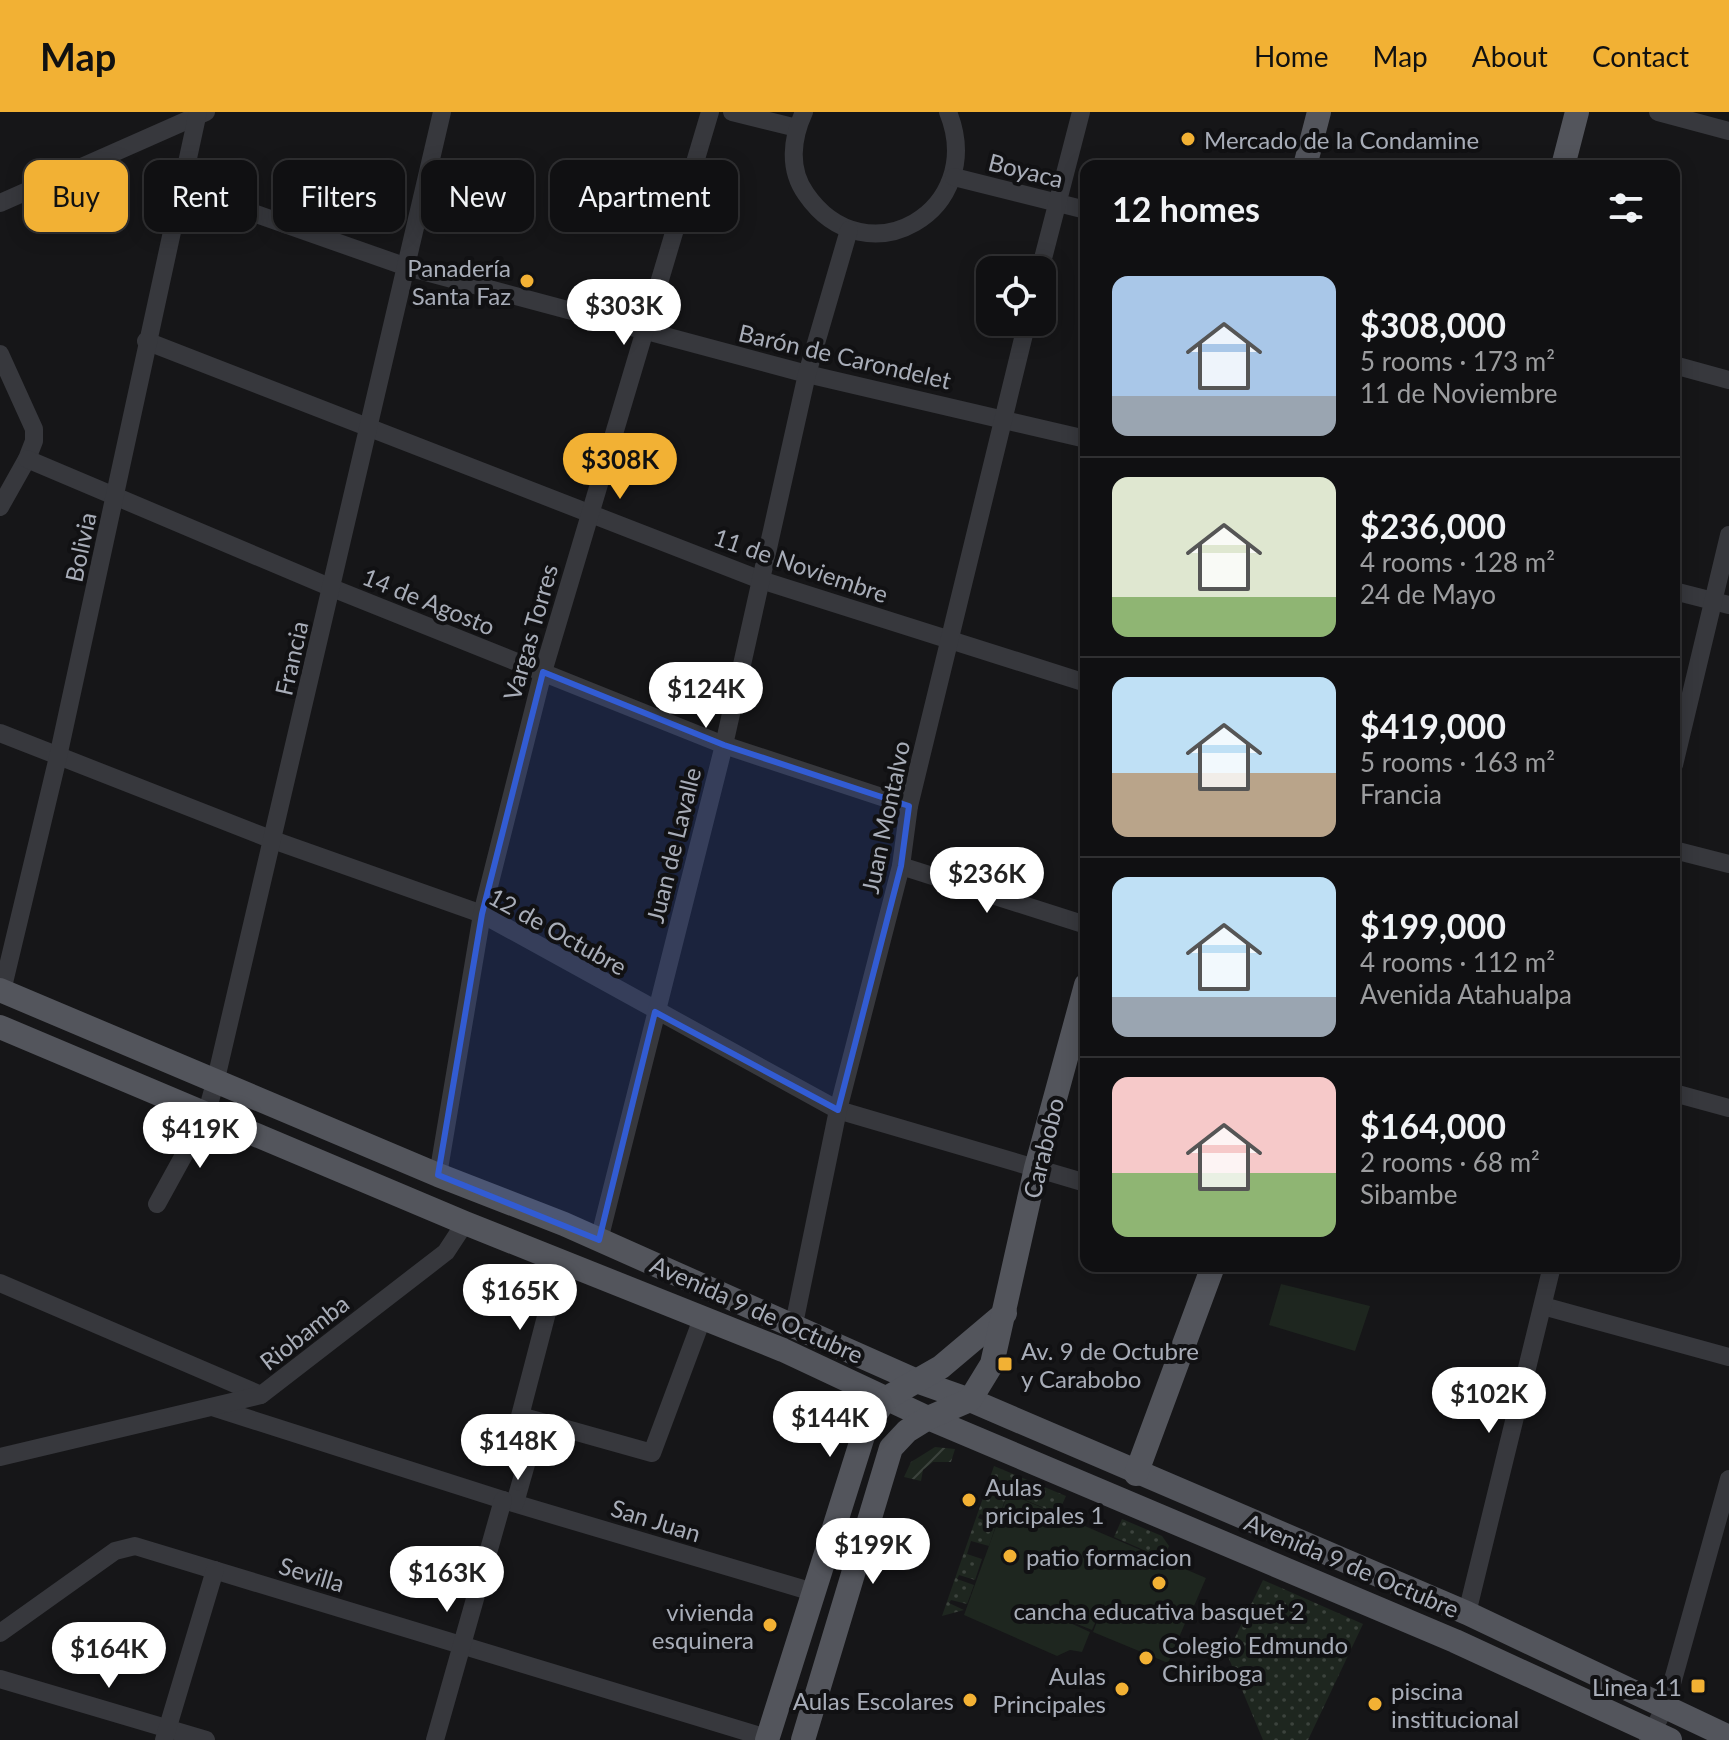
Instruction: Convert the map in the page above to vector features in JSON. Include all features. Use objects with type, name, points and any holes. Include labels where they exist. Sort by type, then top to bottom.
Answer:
[{"type":"main road","points":[[1307,160],[1319,112]]},
{"type":"main road","points":[[1565,160],[1577,112]]},
{"type":"main road","name":"Avenida 9 de Octubre","points":[[1,990],[215,1083],[599,1240],[919,1382],[970,1400],[1136,1474],[1467,1613],[1729,1737]]},
{"type":"main road","name":"Carabobo","points":[[970,1400],[992,1364],[1036,1168],[1080,1007]]},
{"type":"main road","name":"Avenida 9 de Octubre","points":[[0,1027],[465,1223],[783,1350],[928,1418],[1455,1641],[1657,1737]]},
{"type":"main road","points":[[1136,1474],[1211,1272]]},
{"type":"main road","points":[[767,1739],[864,1433],[885,1399],[941,1367],[1005,1313]]},
{"type":"main road","points":[[803,1740],[891,1448],[907,1431],[928,1418],[970,1400]]},
{"type":"street","name":"Francia","points":[[157,1204],[206,1115],[215,1083],[442,112]]},
{"type":"street","name":"Vargas Torres","points":[[438,1175],[482,914],[543,672],[642,330],[710,112]]},
{"type":"street","points":[[732,112],[801,120],[795,170],[802,189],[830,220],[849,230],[870,234],[892,232],[912,225],[944,197],[954,177],[958,155],[956,133],[948,112]]},
{"type":"street","points":[[1044,256],[1081,112]]},
{"type":"street","points":[[1658,112],[1729,131]]},
{"type":"street","points":[[0,203],[201,113]]},
{"type":"street","name":"Bolivia","points":[[189,160],[201,113]]},
{"type":"street","name":"Boyaca","points":[[954,177],[1080,208]]},
{"type":"street","name":"Barón de Carondelet","points":[[257,214],[407,267],[807,374],[1080,437]]},
{"type":"street","name":"Juan de Lavalle","points":[[599,1240],[724,745],[807,374],[849,230]]},
{"type":"street","name":"Bolivia","points":[[1,990],[58,757],[172,232]]},
{"type":"street","name":"Juan Montalvo","points":[[794,1324],[838,1110],[901,866],[909,806],[1023,336]]},
{"type":"street","name":"11 de Noviembre","points":[[146,341],[761,580],[1080,681]]},
{"type":"street","points":[[0,354],[34,429],[34,441],[27,459],[0,507]]},
{"type":"street","points":[[1680,367],[1729,380]]},
{"type":"street","name":"14 de Agosto","points":[[27,459],[332,588],[724,745],[909,806]]},
{"type":"street","points":[[1680,744],[1721,603],[1729,535]]},
{"type":"street","points":[[1680,593],[1721,603]]},
{"type":"street","name":"12 de Octubre","points":[[0,733],[273,840],[482,914],[655,1012],[838,1110],[1080,1181]]},
{"type":"street","points":[[1680,852],[1729,864]]},
{"type":"street","points":[[901,866],[1080,923]]},
{"type":"street","points":[[1680,1095],[1729,1108]]},
{"type":"street","name":"Riobamba","points":[[0,1457],[261,1395],[446,1252],[465,1223]]},
{"type":"street","points":[[435,1740],[460,1644],[509,1502],[561,1259]]},
{"type":"street","points":[[1467,1613],[1551,1272]]},
{"type":"street","points":[[0,1283],[261,1395]]},
{"type":"street","points":[[1543,1306],[1729,1357]]},
{"type":"street","points":[[529,1419],[652,1453],[702,1319]]},
{"type":"street","name":"San Juan","points":[[212,1407],[509,1502],[813,1592]]},
{"type":"street","points":[[1657,1737],[1729,1479]]},
{"type":"street","name":"Sevilla","points":[[0,1633],[127,1547],[215,1570],[767,1739]]},
{"type":"street","points":[[166,1735],[215,1570]]},
{"type":"street","points":[[0,1679],[166,1735],[206,1740]]},
{"type":"highlighted area","points":[[543,672],[724,745],[909,806],[901,866],[838,1110],[655,1012],[599,1240],[438,1175],[482,914]]},
{"type":"shaded area","points":[[1281,1284],[1370,1306],[1355,1351],[1269,1325]]},
{"type":"shaded area","points":[[935,1447],[955,1449],[951,1462],[933,1462],[923,1470],[921,1481],[904,1477],[911,1462]]},
{"type":"shaded area","points":[[994,1466],[1066,1496],[1058,1514],[1009,1493],[1007,1496],[989,1489],[988,1493],[1005,1500],[998,1520],[980,1514],[978,1518],[996,1525],[989,1546],[971,1541],[967,1554],[982,1559],[975,1580],[959,1575],[957,1579],[974,1585],[967,1604],[951,1600],[949,1603],[964,1610],[942,1616]]},
{"type":"shaded area","points":[[1008,1493],[1206,1578],[1188,1620],[1155,1607],[1186,1621],[1168,1663],[1093,1632],[1105,1601],[1092,1630],[1042,1610],[1090,1632],[1082,1652],[1070,1650],[1057,1656],[964,1615]]},
{"type":"shaded area","points":[[1122,1519],[1162,1536],[1169,1546],[1164,1559],[1114,1537]]},
{"type":"shaded area","points":[[1263,1580],[1363,1624],[1308,1740],[1263,1740],[1227,1654]]},
{"type":"place","name":"Mercado de la Condamine","points":[[1188,139]]},
{"type":"place","name":"Panadería Santa Faz","points":[[527,281]]},
{"type":"place","name":"Av. 9 de Octubre y Carabobo","points":[[1005,1364]]},
{"type":"place","name":"Aulas pricipales 1","points":[[969,1500]]},
{"type":"place","name":"patio formacion","points":[[1010,1556]]},
{"type":"place","name":"cancha educativa basquet 2","points":[[1159,1583]]},
{"type":"place","name":"vivienda esquinera","points":[[770,1625]]},
{"type":"place","name":"Colegio Edmundo Chiriboga","points":[[1146,1658]]},
{"type":"place","name":"Linea 11","points":[[1698,1686]]},
{"type":"place","name":"Aulas Principales","points":[[1122,1689]]},
{"type":"place","name":"Aulas Escolares","points":[[970,1700]]},
{"type":"place","name":"piscina institucional","points":[[1375,1704]]}]
